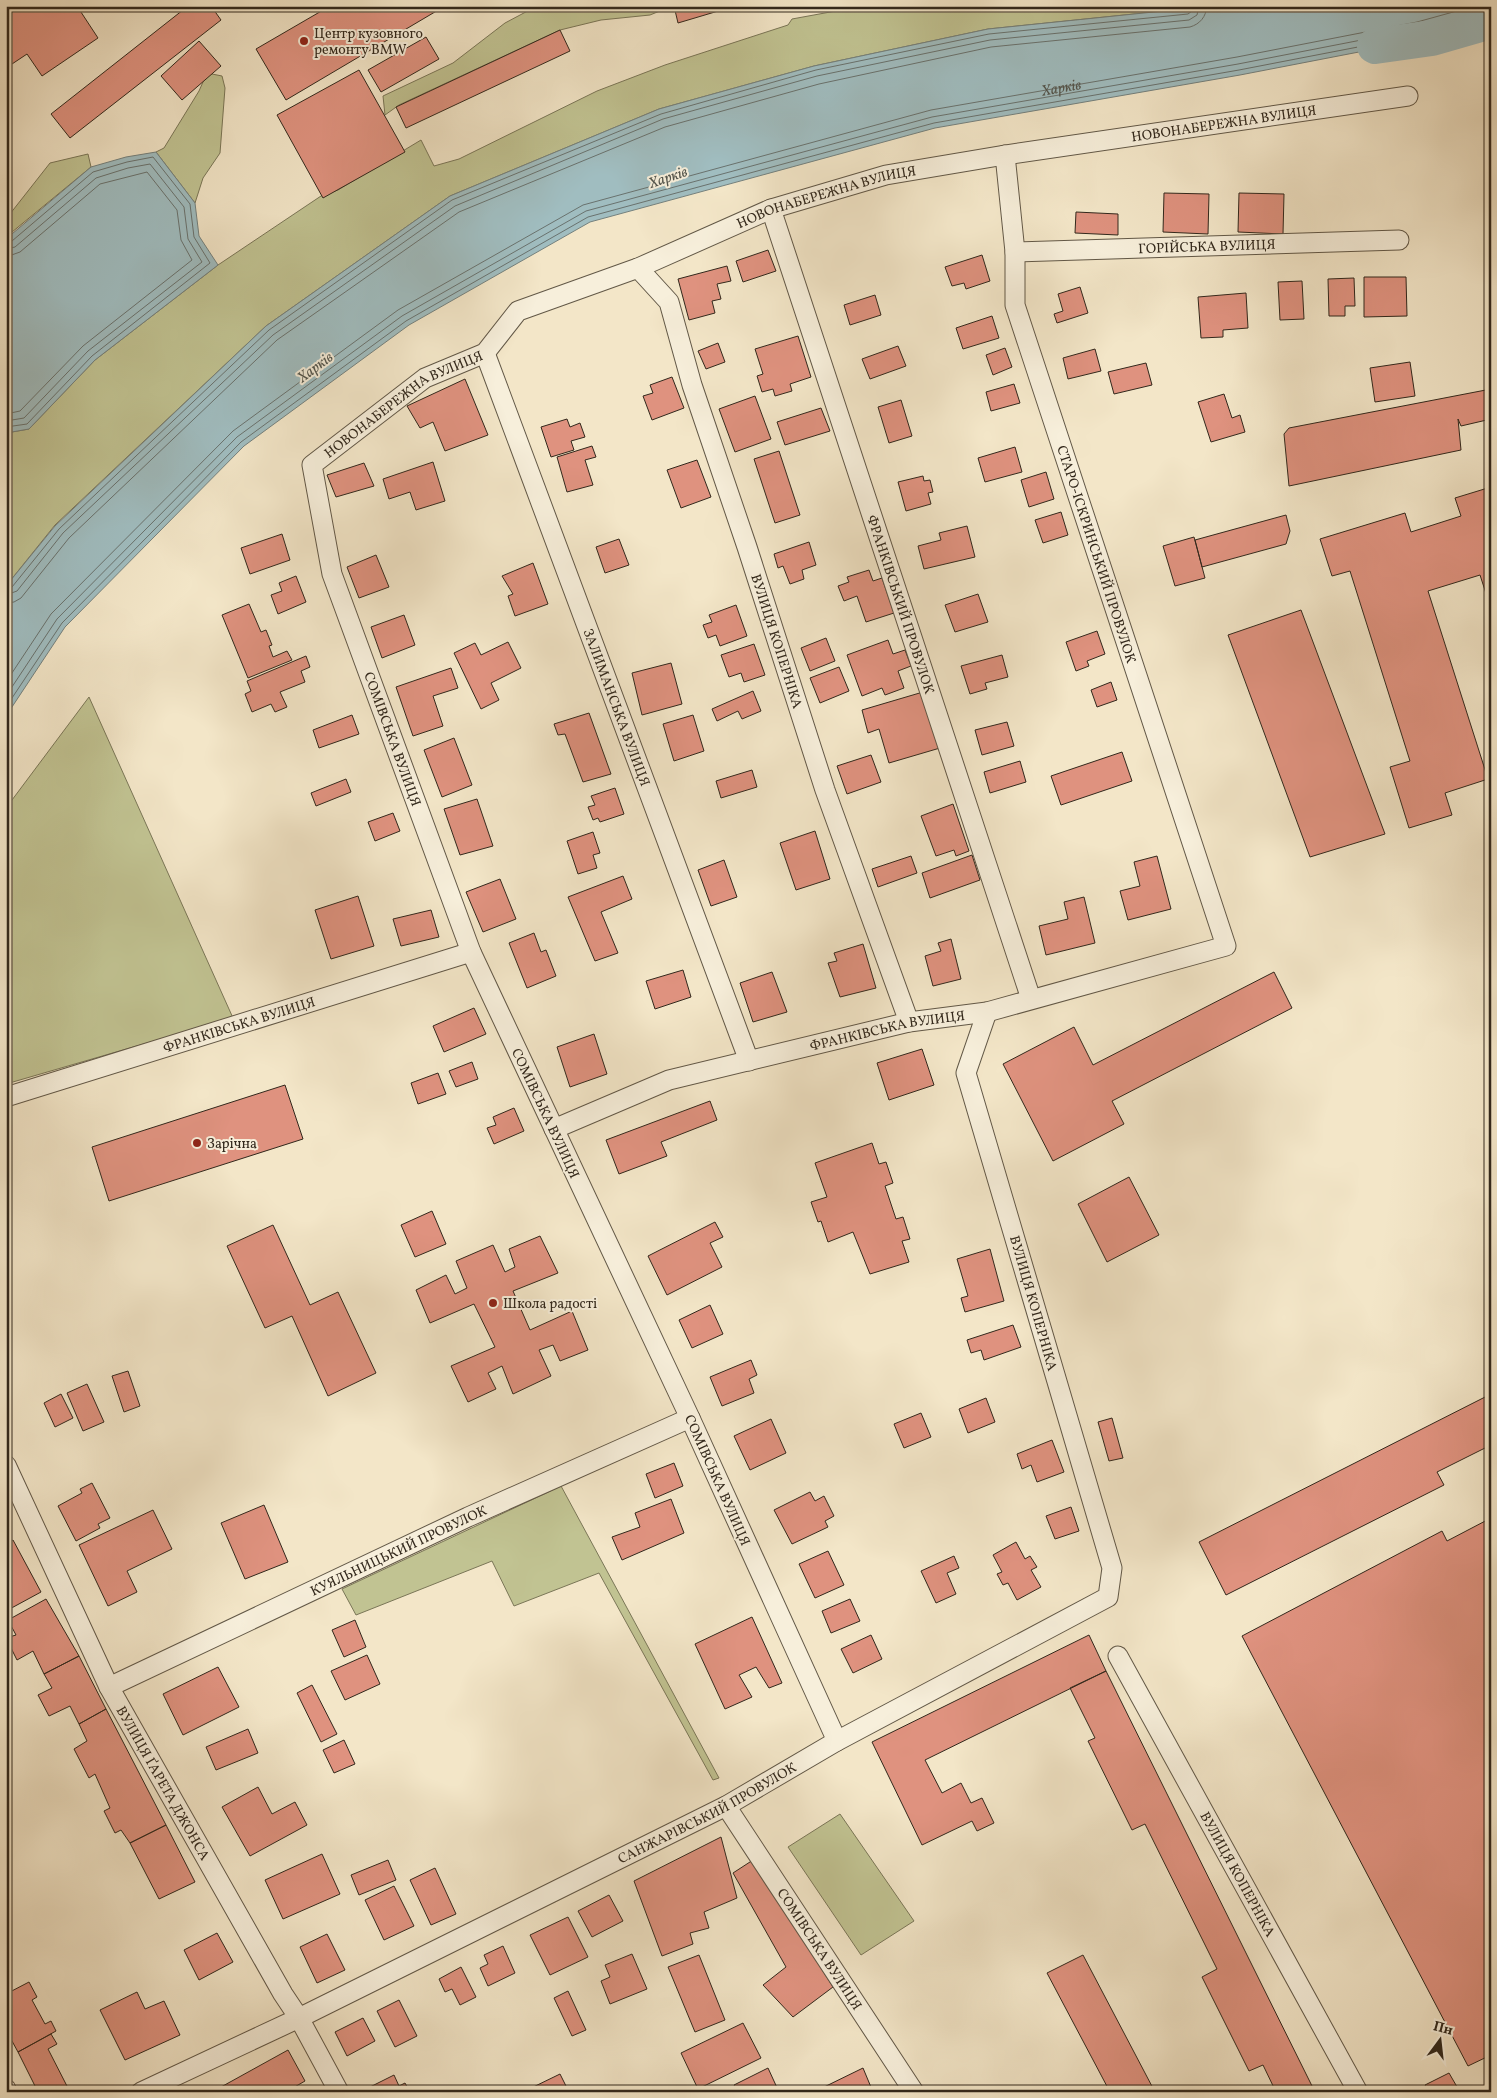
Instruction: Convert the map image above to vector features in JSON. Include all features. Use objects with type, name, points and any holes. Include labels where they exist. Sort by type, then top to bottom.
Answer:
[{"type":"street","name":"НОВОНАБЕРЕЖНА ВУЛИЦЯ","points":[[312,465],[425,378],[485,353],[518,311],[638,268],[771,209],[886,175],[1005,155],[1408,96]]},
{"type":"street","name":"СТАРО-ІСКРИНСЬКИЙ ПРОВУЛОК","points":[[1005,155],[1015,252],[1015,305],[1226,946]]},
{"type":"street","name":"ФРАНКІВСЬКИЙ ПРОВУЛОК","points":[[771,209],[1030,999]]},
{"type":"street","name":"ГОРІЙСЬКА ВУЛИЦЯ","points":[[1015,252],[1399,240]]},
{"type":"street","name":"ВУЛИЦЯ КОПЕРНІКА","points":[[638,268],[669,302],[692,385],[825,790],[910,1022]]},
{"type":"street","name":"ЗАЛИМАНСЬКА ВУЛИЦЯ","points":[[485,353],[749,1061]]},
{"type":"street","name":"СОМІВСЬКА ВУЛИЦЯ","points":[[312,465],[332,574],[472,952],[690,1418],[836,1741]]},
{"type":"street","name":"ФРАНКІВСЬКА ВУЛИЦЯ","points":[[554,1129],[669,1080],[910,1022],[988,1012],[1226,946]]},
{"type":"street","name":"ФРАНКІВСЬКА ВУЛИЦЯ","points":[[6,1097],[472,952]]},
{"type":"street","name":"ВУЛИЦЯ КОПЕРНІКА","points":[[988,1012],[966,1073],[1112,1568],[1108,1597]]},
{"type":"street","name":"КУЯЛЬНИЦЬКИЙ ПРОВУЛОК","points":[[109,1687],[468,1517],[690,1418]]},
{"type":"street","name":"ВУЛИЦЯ ҐАРЕТА ДЖОНСА","points":[[6,1465],[109,1687],[282,1994],[300,2018],[339,2092]]},
{"type":"street","name":"САНЖАРІВСЬКИЙ ПРОВУЛОК","points":[[141,2092],[300,2018],[726,1806],[836,1741],[1108,1597]]},
{"type":"street","name":"ВУЛИЦЯ КОПЕРНІКА","points":[[1118,1656],[1358,2092]]},
{"type":"street","name":"СОМІВСЬКА ВУЛИЦЯ","points":[[726,1806],[914,2092]]},
{"type":"green space","points":[[537,6],[672,6],[650,15],[601,20],[560,30],[399,105],[385,115],[383,96],[453,63],[505,23]]},
{"type":"green space","points":[[863,6],[1212,6],[988,29],[814,66],[659,109],[450,196],[266,326],[55,525],[6,586],[6,433],[29,429],[95,360],[218,265],[321,196],[338,190],[421,140],[434,166],[459,159],[597,91],[665,65],[788,25],[792,19]]},
{"type":"green space","points":[[207,73],[222,76],[225,88],[220,153],[203,178],[195,203],[156,152],[164,148],[199,91]]},
{"type":"green space","points":[[88,154],[91,167],[6,237],[6,219],[50,163]]},
{"type":"green space","points":[[89,697],[233,1018],[6,1084],[6,808]]},
{"type":"green space","points":[[561,1486],[719,1778],[713,1780],[599,1573],[514,1606],[492,1561],[356,1615],[342,1589]]},
{"type":"green space","points":[[840,1814],[914,1921],[861,1955],[788,1847]]},
{"type":"water","points":[[1212,6],[1491,6],[1491,21],[1421,40],[1240,75],[935,128],[590,222],[409,325],[244,446],[65,627],[6,716],[6,586],[55,526],[266,326],[450,196],[659,109],[814,66],[988,29]]},
{"type":"water","points":[[156,152],[195,203],[199,236],[218,265],[95,360],[29,429],[6,433],[6,239],[91,167],[126,157]]},
{"type":"building","points":[[6,6],[77,6],[98,38],[42,76],[27,54],[9,66],[6,62]]},
{"type":"building","points":[[188,6],[211,6],[221,20],[70,138],[51,114]]},
{"type":"building","points":[[330,6],[445,6],[286,100],[256,49]]},
{"type":"building","points":[[674,6],[735,6],[678,23]]},
{"type":"building","points":[[560,30],[570,51],[406,128],[396,107]]},
{"type":"building","points":[[426,37],[439,59],[381,92],[368,70]]},
{"type":"building","points":[[199,41],[221,66],[182,100],[161,76]]},
{"type":"building","points":[[359,70],[405,152],[323,198],[277,115]]},
{"type":"building","points":[[1164,193],[1209,194],[1208,234],[1163,232]]},
{"type":"building","points":[[1239,193],[1284,194],[1283,234],[1238,232]]},
{"type":"building","points":[[1076,212],[1118,214],[1118,235],[1075,233]]},
{"type":"building","points":[[768,250],[776,271],[743,282],[736,261]]},
{"type":"building","points":[[982,255],[990,281],[966,289],[964,283],[952,286],[945,267]]},
{"type":"building","points":[[727,266],[731,281],[717,284],[721,299],[712,301],[715,313],[689,320],[678,279]]},
{"type":"building","points":[[1364,277],[1406,277],[1407,316],[1364,317]]},
{"type":"building","points":[[1354,278],[1355,306],[1345,306],[1345,316],[1329,316],[1328,279]]},
{"type":"building","points":[[1302,281],[1304,319],[1280,320],[1278,282]]},
{"type":"building","points":[[1080,287],[1088,313],[1057,323],[1054,314],[1063,311],[1058,294]]},
{"type":"building","points":[[1246,293],[1248,328],[1223,330],[1223,337],[1201,338],[1198,297]]},
{"type":"building","points":[[875,295],[881,315],[850,325],[844,305]]},
{"type":"building","points":[[992,316],[999,338],[963,349],[956,328]]},
{"type":"building","points":[[798,336],[811,377],[790,384],[792,391],[775,396],[773,389],[762,392],[757,376],[763,374],[755,349]]},
{"type":"building","points":[[718,343],[725,362],[706,369],[698,351]]},
{"type":"building","points":[[898,346],[906,366],[870,379],[862,359]]},
{"type":"building","points":[[1005,348],[1012,367],[993,375],[986,355]]},
{"type":"building","points":[[1095,349],[1101,371],[1068,379],[1063,358]]},
{"type":"building","points":[[1410,362],[1415,396],[1375,402],[1370,368]]},
{"type":"building","points":[[1146,363],[1152,385],[1114,394],[1108,372]]},
{"type":"building","points":[[672,377],[684,408],[652,420],[643,396],[653,393],[650,385]]},
{"type":"building","points":[[465,379],[488,435],[445,451],[433,422],[420,428],[407,406]]},
{"type":"building","points":[[1014,384],[1020,403],[991,411],[986,392]]},
{"type":"building","points":[[1491,389],[1491,419],[1461,426],[1458,419],[1461,450],[1289,486],[1284,434],[1289,428]]},
{"type":"building","points":[[1224,394],[1232,418],[1240,415],[1245,432],[1211,442],[1198,402]]},
{"type":"building","points":[[755,396],[771,439],[735,452],[719,409]]},
{"type":"building","points":[[901,400],[912,436],[889,443],[878,407]]},
{"type":"building","points":[[821,408],[830,431],[785,445],[777,422]]},
{"type":"building","points":[[567,419],[570,427],[580,423],[585,437],[571,441],[574,450],[551,457],[541,427]]},
{"type":"building","points":[[592,446],[596,457],[585,460],[593,485],[567,492],[557,457]]},
{"type":"building","points":[[1015,447],[1022,472],[985,482],[978,458]]},
{"type":"building","points":[[779,451],[800,515],[775,523],[754,459]]},
{"type":"building","points":[[697,460],[711,497],[681,508],[667,470]]},
{"type":"building","points":[[433,462],[445,501],[416,510],[410,492],[389,499],[383,479]]},
{"type":"building","points":[[364,463],[374,486],[336,497],[327,475]]},
{"type":"building","points":[[1046,472],[1054,499],[1029,507],[1021,480]]},
{"type":"building","points":[[923,476],[924,481],[930,480],[933,492],[928,493],[931,504],[906,511],[898,482]]},
{"type":"building","points":[[1491,487],[1491,609],[1480,575],[1428,591],[1488,779],[1445,793],[1452,815],[1409,828],[1390,767],[1410,761],[1350,571],[1332,576],[1320,539],[1405,513],[1411,532],[1461,516],[1455,498]]},
{"type":"building","points":[[1061,512],[1068,535],[1043,543],[1035,520]]},
{"type":"building","points":[[1286,515],[1290,531],[1286,544],[1202,567],[1195,540]]},
{"type":"building","points":[[967,526],[975,557],[924,569],[918,546],[941,540],[939,533]]},
{"type":"building","points":[[282,534],[290,560],[250,574],[241,548]]},
{"type":"building","points":[[1194,537],[1205,578],[1175,586],[1163,546]]},
{"type":"building","points":[[619,539],[629,565],[605,573],[596,547]]},
{"type":"building","points":[[809,542],[816,565],[802,570],[804,579],[790,584],[783,566],[778,568],[774,554]]},
{"type":"building","points":[[376,555],[389,587],[359,598],[347,567]]},
{"type":"building","points":[[533,563],[548,604],[515,616],[508,596],[513,594],[502,576]]},
{"type":"building","points":[[869,570],[873,581],[882,578],[894,613],[866,622],[857,596],[844,601],[838,586],[849,582],[847,577]]},
{"type":"building","points":[[296,576],[306,602],[278,614],[271,595],[282,591],[279,583]]},
{"type":"building","points":[[978,594],[988,622],[955,632],[945,605]]},
{"type":"building","points":[[249,604],[261,632],[266,630],[272,645],[269,646],[273,657],[287,651],[292,660],[248,678],[222,615]]},
{"type":"building","points":[[736,605],[747,636],[720,646],[716,635],[708,638],[703,625],[712,622],[709,615]]},
{"type":"building","points":[[1301,610],[1385,834],[1310,857],[1228,635]]},
{"type":"building","points":[[404,615],[415,645],[382,658],[371,627]]},
{"type":"building","points":[[1097,631],[1105,654],[1087,661],[1089,666],[1076,671],[1066,642]]},
{"type":"building","points":[[826,638],[835,661],[810,671],[801,648]]},
{"type":"building","points":[[888,640],[893,654],[905,650],[911,666],[898,671],[904,688],[885,695],[882,688],[862,696],[847,655]]},
{"type":"building","points":[[508,642],[521,668],[491,683],[499,700],[481,709],[454,653],[475,643],[481,655]]},
{"type":"building","points":[[754,644],[765,675],[744,682],[741,673],[729,677],[721,655]]},
{"type":"building","points":[[1002,655],[1008,677],[985,683],[987,689],[970,694],[961,666]]},
{"type":"building","points":[[306,656],[310,667],[301,671],[305,682],[280,692],[287,707],[275,712],[271,704],[252,712],[245,694],[251,691],[247,681]]},
{"type":"building","points":[[671,663],[682,704],[642,715],[632,673]]},
{"type":"building","points":[[839,667],[849,691],[820,703],[810,678]]},
{"type":"building","points":[[451,668],[458,688],[433,696],[443,726],[413,736],[396,687]]},
{"type":"building","points":[[1111,682],[1117,700],[1097,707],[1091,690]]},
{"type":"building","points":[[753,691],[761,711],[742,719],[738,711],[717,721],[712,709]]},
{"type":"building","points":[[923,692],[940,748],[889,763],[879,729],[868,733],[862,710]]},
{"type":"building","points":[[589,713],[611,774],[583,782],[565,734],[558,735],[554,724]]},
{"type":"building","points":[[352,715],[359,734],[319,748],[313,730]]},
{"type":"building","points":[[693,715],[704,751],[674,761],[663,724]]},
{"type":"building","points":[[1007,722],[1014,746],[982,755],[975,730]]},
{"type":"building","points":[[454,738],[472,785],[442,797],[424,750]]},
{"type":"building","points":[[1122,752],[1132,781],[1061,805],[1051,776]]},
{"type":"building","points":[[871,755],[881,782],[847,794],[837,766]]},
{"type":"building","points":[[1020,761],[1026,782],[990,793],[984,772]]},
{"type":"building","points":[[752,770],[757,787],[721,798],[716,781]]},
{"type":"building","points":[[346,779],[351,792],[316,806],[311,793]]},
{"type":"building","points":[[615,788],[624,814],[600,822],[598,818],[593,820],[588,807],[595,805],[591,796]]},
{"type":"building","points":[[477,799],[493,846],[460,855],[444,809]]},
{"type":"building","points":[[953,804],[969,851],[956,856],[954,850],[936,856],[921,816]]},
{"type":"building","points":[[393,813],[400,831],[375,841],[368,822]]},
{"type":"building","points":[[815,831],[830,879],[796,890],[780,843]]},
{"type":"building","points":[[593,832],[600,853],[593,855],[597,868],[578,874],[567,841]]},
{"type":"building","points":[[972,855],[980,880],[930,898],[922,873]]},
{"type":"building","points":[[911,856],[917,873],[878,887],[872,869]]},
{"type":"building","points":[[1157,856],[1171,909],[1128,920],[1120,891],[1140,886],[1134,862]]},
{"type":"building","points":[[724,860],[737,897],[711,906],[698,870]]},
{"type":"building","points":[[623,876],[632,899],[601,912],[618,953],[595,961],[568,897]]},
{"type":"building","points":[[500,879],[516,919],[483,932],[466,892]]},
{"type":"building","points":[[358,896],[374,946],[331,959],[315,910]]},
{"type":"building","points":[[1084,897],[1095,943],[1046,955],[1039,926],[1068,919],[1064,902]]},
{"type":"building","points":[[431,910],[439,937],[401,946],[393,919]]},
{"type":"building","points":[[534,933],[541,952],[546,950],[556,976],[527,988],[509,943]]},
{"type":"building","points":[[951,939],[961,979],[933,986],[925,956],[941,951],[938,943]]},
{"type":"building","points":[[863,944],[876,988],[840,997],[828,963],[837,961],[834,953]]},
{"type":"building","points":[[683,970],[691,997],[655,1009],[646,981]]},
{"type":"building","points":[[772,972],[787,1012],[753,1022],[740,983]]},
{"type":"building","points":[[1274,972],[1292,1008],[1112,1101],[1124,1124],[1053,1161],[1003,1064],[1074,1027],[1093,1065]]},
{"type":"building","points":[[474,1008],[486,1034],[444,1052],[433,1026]]},
{"type":"building","points":[[594,1034],[607,1074],[570,1087],[557,1047]]},
{"type":"building","points":[[922,1049],[934,1085],[889,1100],[877,1063]]},
{"type":"building","points":[[472,1062],[478,1079],[456,1087],[449,1071]]},
{"type":"building","points":[[438,1073],[446,1094],[418,1104],[411,1083]]},
{"type":"building","name":"Зарічна","points":[[285,1085],[303,1139],[109,1201],[92,1147]]},
{"type":"building","points":[[710,1101],[717,1120],[661,1142],[667,1156],[619,1174],[606,1140]]},
{"type":"building","points":[[514,1108],[524,1131],[494,1144],[487,1128],[496,1125],[493,1117]]},
{"type":"building","points":[[872,1143],[879,1164],[886,1162],[893,1183],[885,1186],[896,1219],[903,1217],[910,1239],[902,1241],[909,1262],[870,1274],[853,1232],[828,1242],[821,1221],[818,1222],[811,1202],[827,1197],[815,1163]]},
{"type":"building","points":[[1129,1177],[1159,1235],[1107,1262],[1078,1204]]},
{"type":"building","points":[[432,1211],[446,1244],[415,1257],[401,1225]]},
{"type":"building","points":[[715,1222],[723,1237],[710,1243],[722,1267],[667,1295],[648,1256]]},
{"type":"building","points":[[273,1225],[310,1305],[338,1292],[376,1373],[328,1396],[292,1316],[265,1328],[227,1246]]},
{"type":"building","points":[[540,1236],[558,1273],[513,1291],[530,1330],[572,1311],[588,1350],[560,1361],[553,1345],[539,1350],[551,1376],[513,1394],[502,1366],[488,1373],[496,1389],[468,1402],[451,1366],[495,1347],[474,1304],[430,1323],[416,1290],[446,1275],[455,1294],[467,1288],[456,1261],[493,1245],[505,1272],[515,1267],[509,1249]]},
{"type":"building","points":[[990,1249],[1004,1301],[965,1312],[961,1298],[968,1296],[957,1259]]},
{"type":"building","points":[[710,1305],[723,1334],[692,1348],[679,1320]]},
{"type":"building","points":[[1013,1325],[1021,1347],[984,1360],[981,1350],[971,1353],[967,1340]]},
{"type":"building","points":[[751,1360],[757,1375],[749,1379],[754,1393],[722,1406],[710,1377]]},
{"type":"building","points":[[128,1371],[140,1406],[124,1412],[112,1376]]},
{"type":"building","points":[[87,1384],[104,1422],[83,1431],[67,1393]]},
{"type":"building","points":[[61,1394],[73,1418],[55,1427],[44,1403]]},
{"type":"building","points":[[1491,1394],[1491,1445],[1437,1472],[1444,1485],[1226,1595],[1199,1542]]},
{"type":"building","points":[[986,1398],[995,1422],[968,1433],[959,1409]]},
{"type":"building","points":[[921,1413],[931,1437],[904,1448],[894,1424]]},
{"type":"building","points":[[1112,1418],[1123,1458],[1109,1461],[1098,1422]]},
{"type":"building","points":[[771,1419],[786,1453],[750,1470],[734,1436]]},
{"type":"building","points":[[1052,1440],[1064,1472],[1037,1482],[1031,1465],[1022,1469],[1017,1454]]},
{"type":"building","points":[[674,1463],[683,1486],[655,1498],[646,1474]]},
{"type":"building","points":[[92,1483],[110,1518],[98,1524],[100,1528],[76,1541],[58,1506],[82,1493],[80,1489]]},
{"type":"building","points":[[810,1492],[815,1501],[824,1496],[834,1516],[825,1521],[828,1527],[792,1544],[774,1510]]},
{"type":"building","points":[[671,1499],[684,1533],[622,1560],[612,1537],[640,1527],[635,1513]]},
{"type":"building","points":[[264,1505],[288,1562],[245,1579],[221,1523]]},
{"type":"building","points":[[1071,1507],[1079,1531],[1055,1539],[1046,1516]]},
{"type":"building","points":[[153,1510],[172,1549],[127,1571],[137,1592],[108,1606],[79,1545]]},
{"type":"building","points":[[1491,1518],[1491,2055],[1468,2066],[1242,1636],[1442,1531],[1447,1541]]},
{"type":"building","points":[[13,1540],[41,1592],[6,1611],[6,1544]]},
{"type":"building","points":[[1016,1542],[1025,1559],[1030,1556],[1037,1567],[1031,1570],[1041,1587],[1017,1600],[1008,1583],[1003,1585],[997,1574],[1002,1572],[993,1555]]},
{"type":"building","points":[[828,1551],[844,1585],[815,1598],[799,1564]]},
{"type":"building","points":[[954,1556],[959,1568],[947,1573],[956,1594],[936,1603],[921,1571]]},
{"type":"building","points":[[46,1599],[79,1656],[44,1674],[33,1651],[17,1660],[6,1638],[16,1635],[8,1620]]},
{"type":"building","points":[[850,1599],[860,1621],[831,1633],[822,1611]]},
{"type":"building","points":[[752,1617],[782,1683],[769,1688],[756,1667],[739,1675],[752,1697],[725,1709],[695,1644]]},
{"type":"building","points":[[355,1620],[366,1647],[344,1657],[332,1630]]},
{"type":"building","points":[[871,1635],[882,1659],[853,1673],[841,1649]]},
{"type":"building","points":[[1089,1635],[1106,1671],[925,1760],[942,1793],[961,1783],[971,1803],[982,1798],[994,1823],[977,1831],[972,1821],[922,1845],[872,1742]]},
{"type":"building","points":[[367,1655],[380,1684],[345,1700],[331,1671]]},
{"type":"building","points":[[79,1656],[106,1709],[79,1724],[70,1706],[49,1716],[38,1695],[52,1688],[44,1674]]},
{"type":"building","points":[[218,1667],[239,1707],[183,1735],[163,1694]]},
{"type":"building","points":[[1106,1671],[1315,2092],[1276,2092],[1263,2065],[1249,2071],[1202,1977],[1217,1969],[1145,1824],[1132,1830],[1088,1741],[1095,1738],[1070,1688]]},
{"type":"building","points":[[312,1685],[337,1734],[321,1742],[297,1693]]},
{"type":"building","points":[[106,1709],[166,1825],[130,1843],[121,1830],[115,1833],[104,1811],[110,1808],[95,1774],[89,1778],[74,1749],[87,1741],[79,1724]]},
{"type":"building","points":[[248,1729],[258,1753],[216,1770],[206,1747]]},
{"type":"building","points":[[344,1740],[355,1764],[334,1773],[323,1750]]},
{"type":"building","points":[[258,1787],[272,1814],[295,1802],[307,1825],[250,1856],[222,1807]]},
{"type":"building","points":[[166,1825],[195,1882],[159,1899],[130,1843]]},
{"type":"building","points":[[721,1837],[737,1898],[704,1912],[709,1928],[690,1933],[693,1944],[662,1956],[634,1881]]},
{"type":"building","points":[[322,1854],[340,1894],[283,1919],[265,1880]]},
{"type":"building","points":[[388,1860],[396,1880],[359,1895],[351,1875]]},
{"type":"building","points":[[753,1860],[833,1987],[793,2017],[763,1985],[786,1967],[733,1873]]},
{"type":"building","points":[[435,1868],[456,1914],[431,1925],[410,1880]]},
{"type":"building","points":[[394,1886],[414,1926],[384,1940],[365,1900]]},
{"type":"building","points":[[609,1895],[623,1921],[592,1937],[578,1911]]},
{"type":"building","points":[[568,1917],[588,1957],[550,1975],[530,1935]]},
{"type":"building","points":[[217,1933],[233,1962],[199,1980],[184,1950]]},
{"type":"building","points":[[327,1934],[345,1970],[317,1983],[300,1947]]},
{"type":"building","points":[[503,1946],[515,1973],[488,1986],[480,1968],[488,1964],[484,1955]]},
{"type":"building","points":[[6,1949],[11,1957],[6,1960]]},
{"type":"building","points":[[632,1954],[647,1989],[610,2004],[601,1981],[610,1977],[605,1965]]},
{"type":"building","points":[[699,1955],[725,2020],[695,2032],[668,1967]]},
{"type":"building","points":[[1083,1955],[1155,2092],[1110,2092],[1047,1973]]},
{"type":"building","points":[[461,1967],[476,1997],[460,2005],[452,1989],[445,1992],[439,1979]]},
{"type":"building","points":[[29,1982],[37,1997],[32,2000],[45,2024],[51,2021],[56,2031],[18,2052],[6,2030],[6,1994]]},
{"type":"building","points":[[568,1991],[586,2030],[572,2036],[554,1998]]},
{"type":"building","points":[[137,1992],[145,2009],[164,2001],[180,2035],[125,2060],[100,2010]]},
{"type":"building","points":[[399,2000],[417,2036],[395,2047],[377,2011]]},
{"type":"building","points":[[363,2018],[375,2041],[347,2056],[335,2032]]},
{"type":"building","points":[[743,2023],[761,2058],[698,2089],[681,2053]]},
{"type":"building","points":[[51,2034],[57,2044],[48,2049],[69,2090],[67,2092],[38,2092],[18,2052]]},
{"type":"building","points":[[288,2050],[305,2081],[286,2092],[212,2092]]},
{"type":"building","points":[[768,2068],[779,2092],[738,2092],[734,2085]]},
{"type":"building","points":[[863,2068],[873,2092],[821,2092],[820,2089]]},
{"type":"building","points":[[1449,2073],[1460,2092],[1429,2092],[1425,2085]]},
{"type":"building","points":[[560,2074],[569,2092],[523,2092]]},
{"type":"building","points":[[394,2075],[399,2086],[405,2083],[410,2092],[370,2092],[368,2088]]},
{"type":"waterway","name":"Харків","points":[[1375,46],[1432,38],[1491,21]]},
{"type":"place","name":"Центр кузовного ремонту BMW","points":[[304,41]]},
{"type":"place","name":"Зарічна","points":[[197,1143]]},
{"type":"place","name":"Школа радості","points":[[493,1303]]}]
